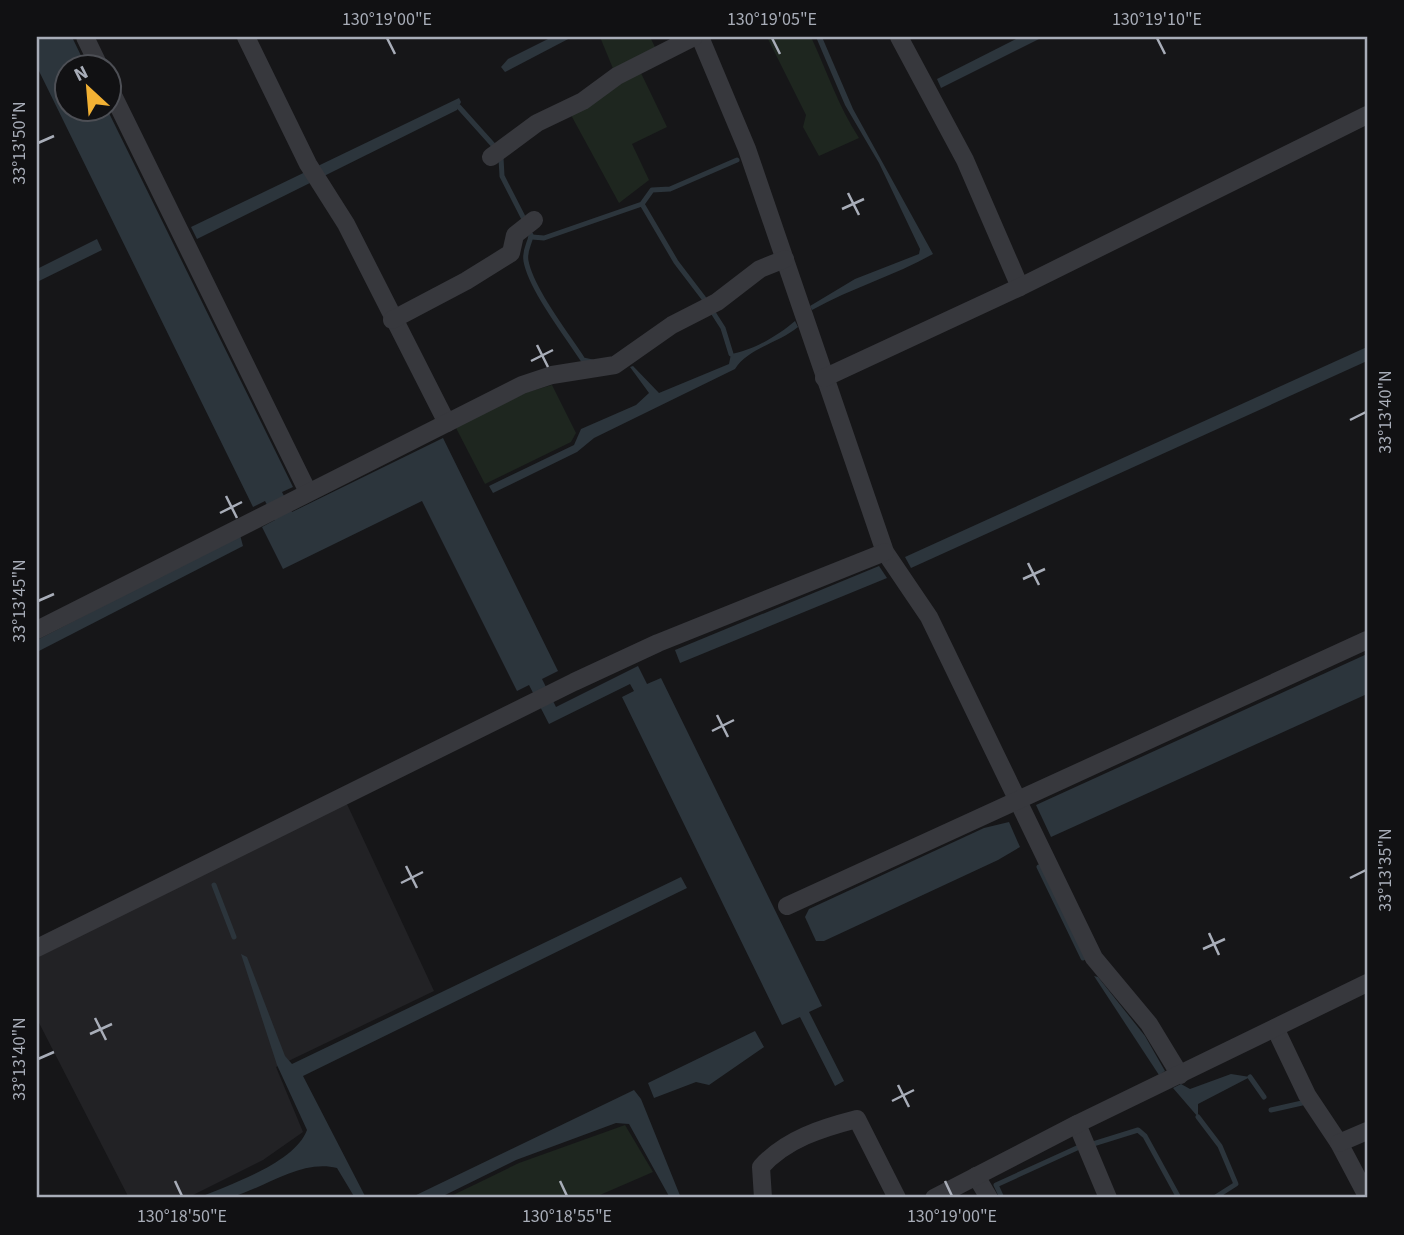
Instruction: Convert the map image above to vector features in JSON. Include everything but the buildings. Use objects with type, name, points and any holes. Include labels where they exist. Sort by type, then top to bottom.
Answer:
[{"type":"street","points":[[246,37],[308,164],[346,224],[392,320],[447,423]]},
{"type":"street","points":[[491,157],[537,123],[583,101],[617,76],[697,37],[747,149],[885,552],[929,617],[1094,958],[1149,1024],[1180,1075]]},
{"type":"street","points":[[899,37],[965,160],[1020,287]]},
{"type":"street","points":[[122,115],[300,496]]},
{"type":"street","points":[[824,378],[1020,287],[1367,115]]},
{"type":"street","points":[[392,320],[466,281],[511,253],[515,234],[534,220]]},
{"type":"street","points":[[37,630],[522,385],[552,375],[615,365],[672,325],[717,302],[760,269],[785,259]]},
{"type":"street","points":[[37,948],[531,703],[658,643],[885,552]]},
{"type":"street","points":[[787,906],[1017,798],[1367,640]]},
{"type":"street","points":[[934,1198],[1077,1124],[1367,983]]},
{"type":"street","points":[[1275,1028],[1307,1095],[1339,1143],[1367,1196]]},
{"type":"street","points":[[763,1198],[761,1167],[776,1150],[824,1128],[857,1119],[897,1198]]},
{"type":"street","points":[[1077,1124],[1108,1198]]},
{"type":"street","points":[[1339,1143],[1367,1131]]},
{"type":"street","points":[[976,1176],[989,1198]]},
{"type":"shaded area","points":[[37,37],[72,37],[79,52],[52,52],[52,98],[37,67]]},
{"type":"shaded area","points":[[552,37],[572,37],[505,72],[501,67],[508,59]]},
{"type":"shaded area","points":[[600,37],[650,37],[656,49],[614,71]]},
{"type":"shaded area","points":[[767,37],[811,37],[839,101],[859,138],[819,156],[803,127],[806,115]]},
{"type":"shaded area","points":[[816,37],[822,37],[853,109],[933,254],[812,310],[810,306],[855,279],[919,254],[920,249],[879,163],[845,105]]},
{"type":"shaded area","points":[[1020,37],[1043,37],[941,88],[937,79]]},
{"type":"shaded area","points":[[640,71],[667,127],[632,144],[649,180],[619,203],[571,115]]},
{"type":"shaded area","points":[[459,98],[461,102],[457,110],[197,239],[191,227]]},
{"type":"shaded area","points":[[64,122],[113,122],[293,487],[282,492],[292,512],[443,438],[558,671],[542,679],[556,707],[638,666],[647,684],[661,678],[822,1006],[809,1012],[844,1081],[835,1086],[800,1017],[782,1025],[622,697],[634,691],[630,684],[549,724],[529,685],[517,691],[422,501],[283,569],[262,527],[275,520],[265,501],[253,507]]},
{"type":"shaded area","points":[[97,239],[102,250],[37,282],[37,269]]},
{"type":"shaded area","points":[[795,321],[798,327],[748,356],[735,369],[594,438],[577,452],[493,493],[489,486],[574,445],[581,429],[636,405],[649,393],[630,367],[633,366],[659,393],[729,364],[731,354],[765,342]]},
{"type":"shaded area","points":[[1367,347],[1367,361],[911,568],[905,557]]},
{"type":"shaded area","points":[[552,385],[576,433],[571,442],[485,484],[455,426],[528,392]]},
{"type":"shaded area","points":[[240,535],[243,546],[37,652],[37,640]]},
{"type":"shaded area","points":[[879,566],[887,578],[680,663],[675,650]]},
{"type":"shaded area","points":[[1367,654],[1367,694],[1051,837],[1036,805]]},
{"type":"shaded area","points":[[346,802],[434,991],[276,1067],[303,1132],[263,1160],[187,1198],[129,1198],[37,1019],[37,955]]},
{"type":"shaded area","points":[[1009,822],[1020,847],[998,860],[824,941],[816,941],[805,917],[809,909],[984,828]]},
{"type":"shaded area","points":[[681,877],[687,888],[303,1076],[366,1198],[355,1198],[337,1168],[324,1166],[284,1175],[232,1197],[198,1198],[275,1163],[300,1142],[307,1130],[277,1065],[241,954],[247,957],[285,1056],[292,1064]]},
{"type":"shaded area","points":[[1094,976],[1098,977],[1145,1036],[1165,1071],[1159,1075]]},
{"type":"shaded area","points":[[755,1031],[764,1047],[709,1085],[696,1082],[654,1098],[648,1083]]},
{"type":"shaded area","points":[[1231,1074],[1250,1077],[1198,1104],[1198,1117],[1173,1088],[1181,1084],[1190,1089]]},
{"type":"shaded area","points":[[634,1090],[641,1099],[681,1198],[670,1198],[629,1124],[616,1123],[516,1160],[439,1198],[410,1198]]},
{"type":"shaded area","points":[[625,1125],[653,1172],[593,1198],[447,1198],[519,1163]]},
{"type":"waterway","points":[[459,107],[494,146]]},
{"type":"waterway","points":[[501,158],[502,176],[524,219]]},
{"type":"waterway","points":[[532,237],[544,238],[642,204],[652,190],[670,189],[737,160]]},
{"type":"waterway","points":[[642,204],[676,262],[705,300]]},
{"type":"waterway","points":[[531,235],[526,257],[535,285],[583,360],[592,362]]},
{"type":"waterway","points":[[714,314],[723,328],[731,354]]},
{"type":"waterway","points":[[1039,867],[1083,958]]},
{"type":"waterway","points":[[214,885],[234,937]]},
{"type":"waterway","points":[[1250,1077],[1264,1097]]},
{"type":"waterway","points":[[1271,1110],[1302,1103]]},
{"type":"waterway","points":[[1198,1117],[1220,1146],[1236,1184],[1214,1198]]},
{"type":"waterway","points":[[1093,1144],[1138,1130],[1145,1136],[1179,1198]]},
{"type":"waterway","points":[[1002,1198],[996,1185],[1077,1148]]}]
